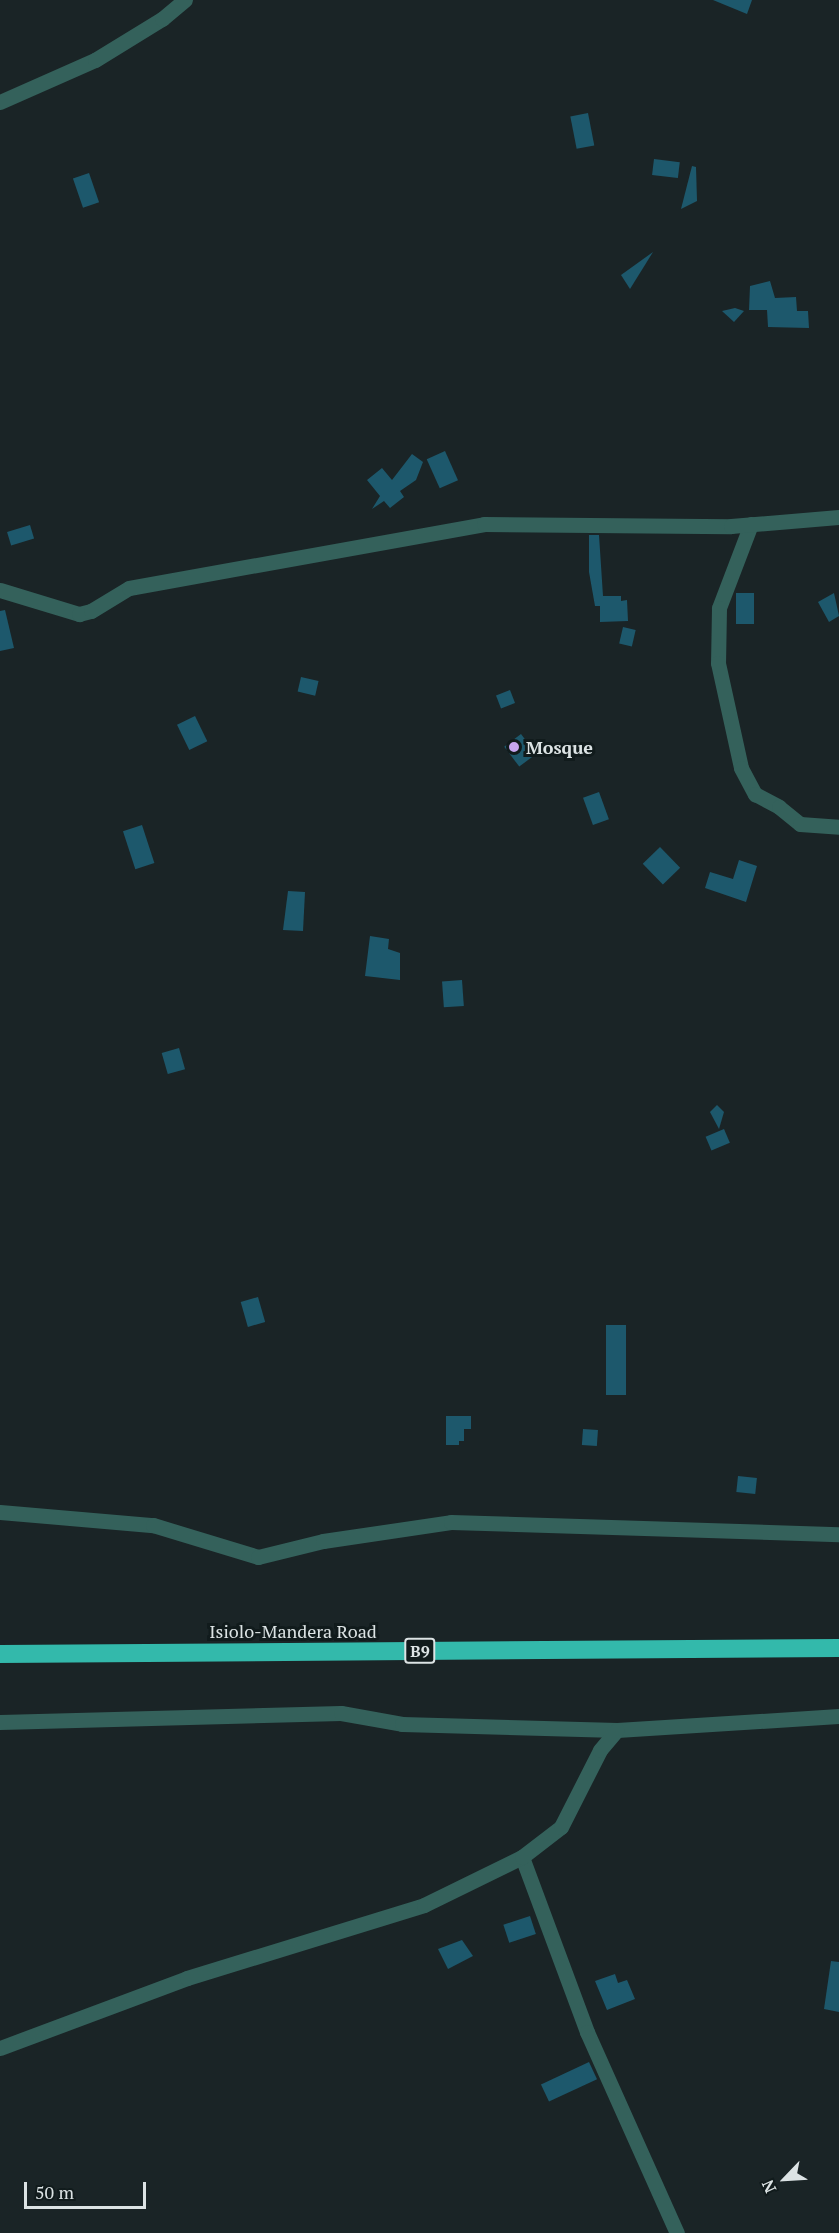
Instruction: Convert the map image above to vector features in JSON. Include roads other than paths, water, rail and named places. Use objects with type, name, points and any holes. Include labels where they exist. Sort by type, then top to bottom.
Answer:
[{"type":"highway","name":"Isiolo-Mandera Road","points":[[0,1654],[839,1648]]},
{"type":"street","points":[[0,102],[95,60],[162,19],[185,0]]},
{"type":"street","points":[[0,590],[79,614],[91,611],[129,588],[484,524],[751,524],[839,517]]},
{"type":"street","points":[[751,524],[719,608],[718,663],[741,768],[755,794],[800,824],[839,827]]},
{"type":"street","points":[[0,1512],[153,1525],[258,1557],[323,1541],[451,1522],[839,1534]]},
{"type":"street","points":[[0,1722],[341,1713],[402,1724],[616,1730],[839,1716]]},
{"type":"street","points":[[0,2048],[187,1978],[424,1905],[522,1857],[561,1827],[600,1750],[616,1730]]},
{"type":"street","points":[[522,1857],[587,2032],[677,2233]]},
{"type":"place","name":"Mosque","points":[[514,747]]}]
